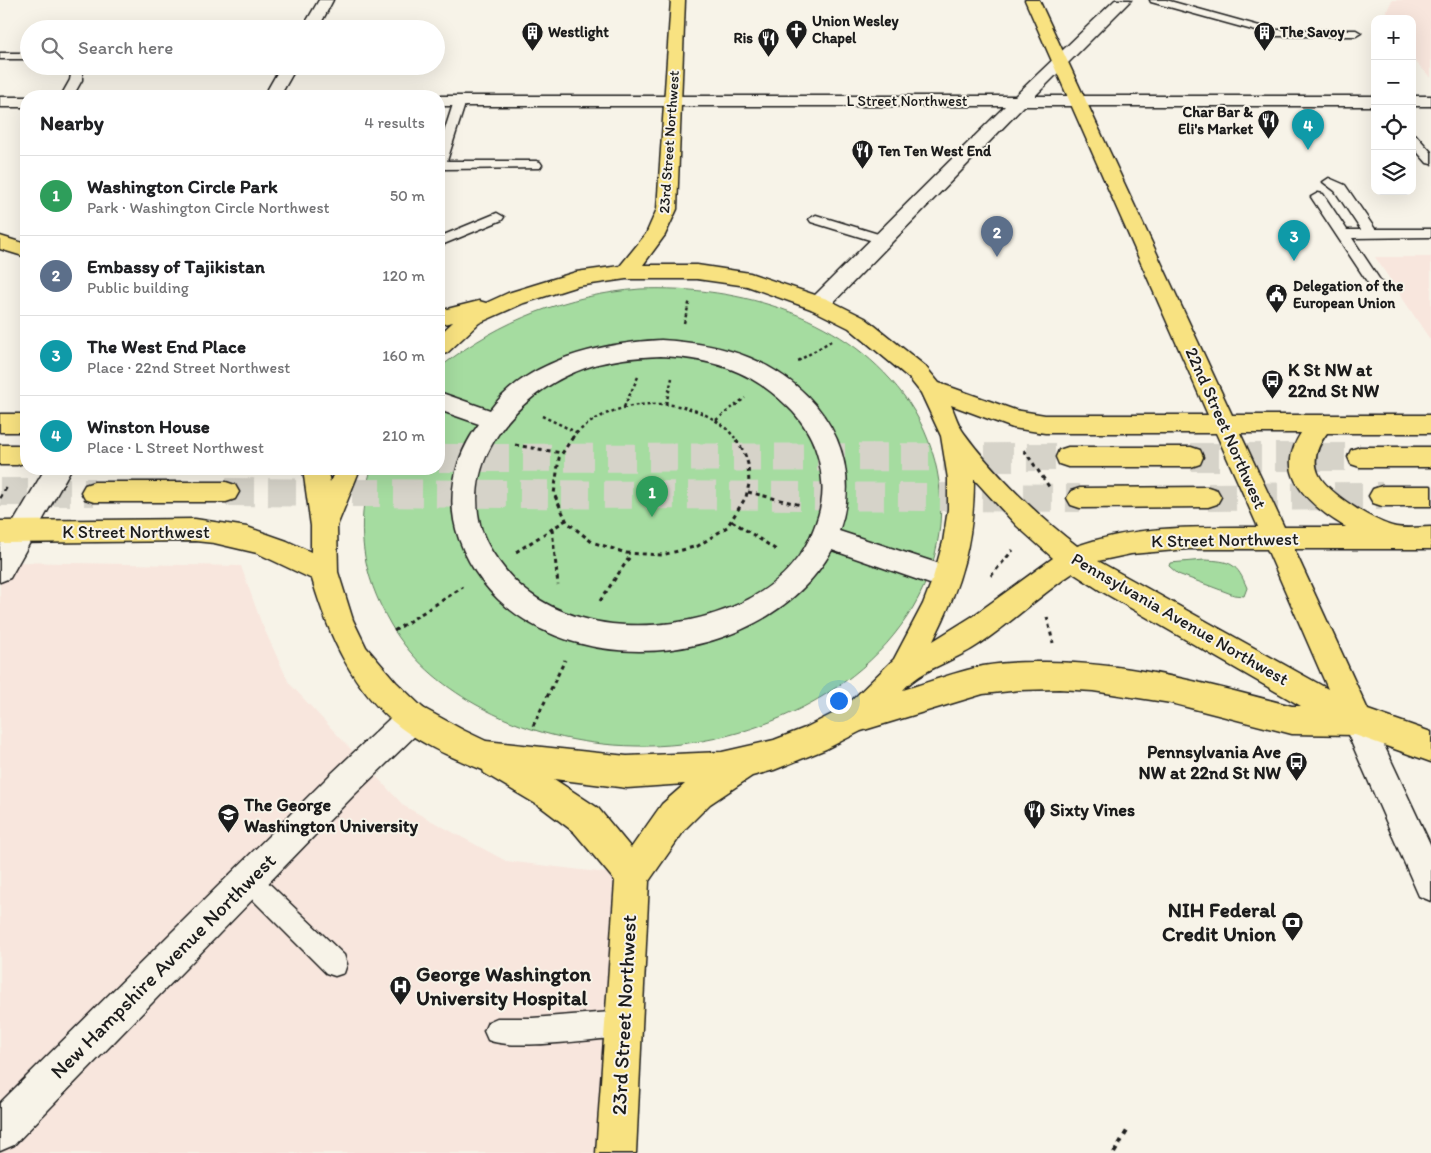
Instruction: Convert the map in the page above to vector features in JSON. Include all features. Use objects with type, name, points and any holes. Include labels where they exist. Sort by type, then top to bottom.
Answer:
[{"type":"main road","name":"23rd Street Northwest","points":[[626,272],[654,239],[664,222],[667,210],[678,0]]},
{"type":"main road","name":"22nd Street Northwest","points":[[1032,0],[1275,538],[1314,620],[1357,721]]},
{"type":"main road","points":[[0,242],[20,249]]},
{"type":"main road","points":[[445,316],[576,280],[626,272],[678,271],[750,280],[819,304],[857,323],[900,356],[917,372],[931,389],[953,436],[961,479],[961,510],[956,542],[947,578],[935,608],[904,668],[855,718],[814,739],[782,752],[722,767],[627,772],[485,756]]},
{"type":"main road","points":[[445,329],[516,298]]},
{"type":"main road","points":[[445,341],[471,318]]},
{"type":"main road","points":[[931,389],[1013,419],[1045,424],[1431,424]]},
{"type":"main road","points":[[0,423],[20,423]]},
{"type":"main road","points":[[1320,424],[1309,441],[1303,464],[1313,485],[1336,508],[1353,520],[1395,538]]},
{"type":"main road","name":"Pennsylvania Avenue Northwest","points":[[953,436],[1008,498],[1039,529],[1075,560],[1142,601],[1357,721],[1431,747]]},
{"type":"main road","points":[[1068,458],[1191,457]]},
{"type":"main road","points":[[1360,457],[1431,457]]},
{"type":"main road","points":[[316,475],[324,526],[324,572],[338,621],[356,656],[384,692],[412,718],[452,741],[485,756],[552,796],[586,820],[632,876],[674,816],[698,793],[750,761]]},
{"type":"main road","points":[[324,526],[345,475]]},
{"type":"main road","points":[[94,492],[226,492]]},
{"type":"main road","points":[[1382,496],[1431,496]]},
{"type":"main road","points":[[1080,498],[1208,497]]},
{"type":"main road","name":"K Street Northwest","points":[[11,532],[195,530],[223,532],[280,548],[324,572]]},
{"type":"main road","name":"K Street Northwest","points":[[904,668],[967,637],[1050,574],[1097,550],[1154,540],[1431,538]]},
{"type":"main road","name":"Pennsylvania Avenue Northwest","points":[[855,718],[983,680],[1020,676],[1059,675],[1093,677],[1162,687],[1292,720],[1357,721]]},
{"type":"main road","name":"23rd Street Northwest","points":[[616,1153],[632,876]]},
{"type":"street","points":[[315,20],[326,0]]},
{"type":"street","points":[[819,304],[1124,0]]},
{"type":"street","points":[[275,90],[284,75]]},
{"type":"street","name":"L Street Northwest","points":[[445,101],[1371,101]]},
{"type":"street","points":[[1416,101],[1431,101]]},
{"type":"street","points":[[0,102],[20,102]]},
{"type":"street","points":[[678,348],[710,354],[742,364],[770,378],[794,397],[814,419],[824,436],[835,473],[836,493],[829,525],[805,569],[783,591],[755,610],[723,624],[688,634],[652,639],[615,637],[562,624],[533,611],[507,592],[488,571],[473,545],[465,518],[464,490],[469,464],[487,429],[511,401],[532,385],[555,371],[606,353],[634,349],[678,348]]},
{"type":"street","points":[[445,404],[487,429]]},
{"type":"street","points":[[0,570],[11,532],[54,475]]},
{"type":"street","points":[[829,525],[930,572]]},
{"type":"street","name":"New Hampshire Avenue Northwest","points":[[0,1131],[248,879],[412,718]]},
{"type":"street","name":"22nd Street Northwest","points":[[1357,721],[1431,884]]},
{"type":"lane","points":[[1155,0],[1274,33],[1356,33]]},
{"type":"lane","points":[[0,56],[20,56]]},
{"type":"lane","points":[[70,90],[77,75]]},
{"type":"lane","points":[[445,147],[460,101]]},
{"type":"lane","points":[[1416,143],[1431,160]]},
{"type":"lane","points":[[445,166],[536,165]]},
{"type":"lane","points":[[1329,182],[1340,188],[1371,234]]},
{"type":"lane","points":[[1318,197],[1375,283]]},
{"type":"lane","points":[[445,239],[497,217]]},
{"type":"lane","points":[[816,218],[882,240]]},
{"type":"lane","points":[[1342,234],[1431,233]]},
{"type":"lane","points":[[248,879],[335,964]]},
{"type":"lane","points":[[497,1031],[532,1031],[624,1024]]},
{"type":"path","points":[[645,404],[666,404],[693,409],[716,420],[733,435],[745,452],[750,471],[748,492],[745,502],[732,521],[717,535],[677,553],[654,556],[631,555],[605,549],[582,536],[566,520],[557,504],[553,487],[555,469],[562,453],[578,433],[591,422],[623,408],[645,404]]},
{"type":"path","points":[[487,429],[562,453]]},
{"type":"path","points":[[748,492],[829,525]]},
{"type":"path","points":[[732,521],[805,569]]},
{"type":"path","points":[[552,529],[562,624]]},
{"type":"path","points":[[989,577],[1019,544]]},
{"type":"path","points":[[1046,613],[1054,648]]},
{"type":"path","points":[[1114,1153],[1127,1131]]},
{"type":"shaded area","points":[[1392,0],[1431,0],[1431,78],[1416,62],[1416,15],[1385,15]]},
{"type":"shaded area","points":[[1375,257],[1431,257],[1431,341]]},
{"type":"shaded area","name":"The George Washington University","points":[[12,562],[241,566],[261,622],[289,683],[404,806],[506,861],[632,876],[616,1153],[0,1153],[0,584]]},
{"type":"green space","points":[[640,289],[678,289],[716,293],[754,300],[790,312],[824,328],[856,348],[884,373],[909,403],[920,421],[935,461],[941,502],[937,544],[932,565],[913,607],[886,644],[853,675],[814,701],[771,721],[727,736],[681,744],[615,745],[573,740],[552,735],[494,714],[462,697],[427,670],[407,649],[381,606],[367,568],[362,530],[363,510],[370,475],[445,475],[445,364],[488,335],[536,312],[587,297]]},
{"type":"green space","points":[[1204,560],[1221,561],[1236,568],[1247,588],[1244,596],[1234,595],[1178,574],[1169,566],[1170,563]]},
{"type":"tunnel","points":[[445,458],[1068,457]]},
{"type":"tunnel","points":[[1191,457],[1360,457]]},
{"type":"tunnel","points":[[0,492],[94,492]]},
{"type":"tunnel","points":[[226,492],[1080,498]]},
{"type":"tunnel","points":[[1208,497],[1382,496]]},
{"type":"place","name":"Union Wesley Chapel","points":[[796,49]]},
{"type":"place","name":"Westlight","points":[[532,51]]},
{"type":"place","name":"The Savoy","points":[[1264,51]]},
{"type":"place","name":"Ris","points":[[769,57]]},
{"type":"place","name":"Char Bar & Eli's Market","points":[[1269,140]]},
{"type":"place","name":"Winston House","points":[[1308,150]]},
{"type":"place","name":"Ten Ten West End","points":[[862,170]]},
{"type":"place","name":"Embassy of Tajikistan","points":[[997,257]]},
{"type":"place","name":"The West End Place","points":[[1294,261]]},
{"type":"place","name":"Delegation of the European Union","points":[[1277,314]]},
{"type":"place","name":"K St NW at 22nd St NW","points":[[1272,399]]},
{"type":"place","name":"Washington Circle Park","points":[[652,517]]},
{"type":"place","name":"Pennsylvania Ave NW at 22nd St NW","points":[[1297,781]]},
{"type":"place","name":"Sixty Vines","points":[[1034,829]]},
{"type":"place","name":"The George Washington University","points":[[228,834]]},
{"type":"place","name":"NIH Federal Credit Union","points":[[1292,941]]},
{"type":"place","name":"George Washington University Hospital","points":[[400,1005]]}]
